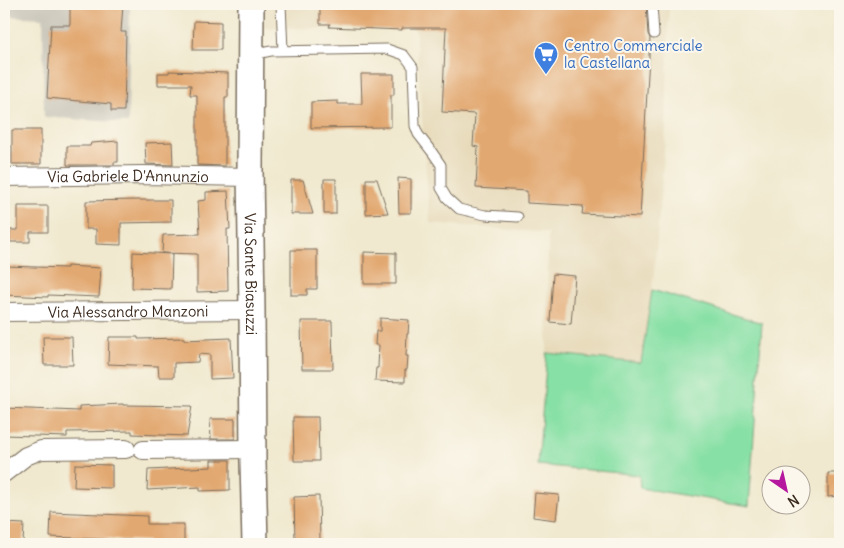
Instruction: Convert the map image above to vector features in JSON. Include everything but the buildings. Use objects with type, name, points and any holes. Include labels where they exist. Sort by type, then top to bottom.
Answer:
[{"type":"street","name":"Via Sante Biasuzzi","points":[[251,4],[252,449],[255,544]]},
{"type":"street","name":"Via Gabriele D'Annunzio","points":[[4,177],[142,175],[251,177]]},
{"type":"street","name":"Via Alessandro Manzoni","points":[[4,312],[252,310]]},
{"type":"street","points":[[4,473],[26,456],[41,450],[252,449]]},
{"type":"lane","points":[[281,4],[283,51]]},
{"type":"lane","points":[[652,4],[654,34]]},
{"type":"lane","points":[[251,55],[272,51],[387,49],[404,55],[413,66],[415,126],[418,134],[441,165],[441,188],[447,198],[459,209],[485,215],[518,217]]},
{"type":"shaded area","points":[[4,4],[130,4],[128,123],[44,117],[43,18],[4,16]]},
{"type":"shaded area","points":[[264,4],[669,4],[666,130],[654,274],[641,363],[547,353],[548,233],[430,223],[415,29],[264,28]]},
{"type":"green space","points":[[652,290],[762,323],[749,506],[640,488],[639,475],[538,465],[547,353],[641,363]]},
{"type":"place","name":"Centro Commerciale la Castellana","points":[[546,75]]}]
